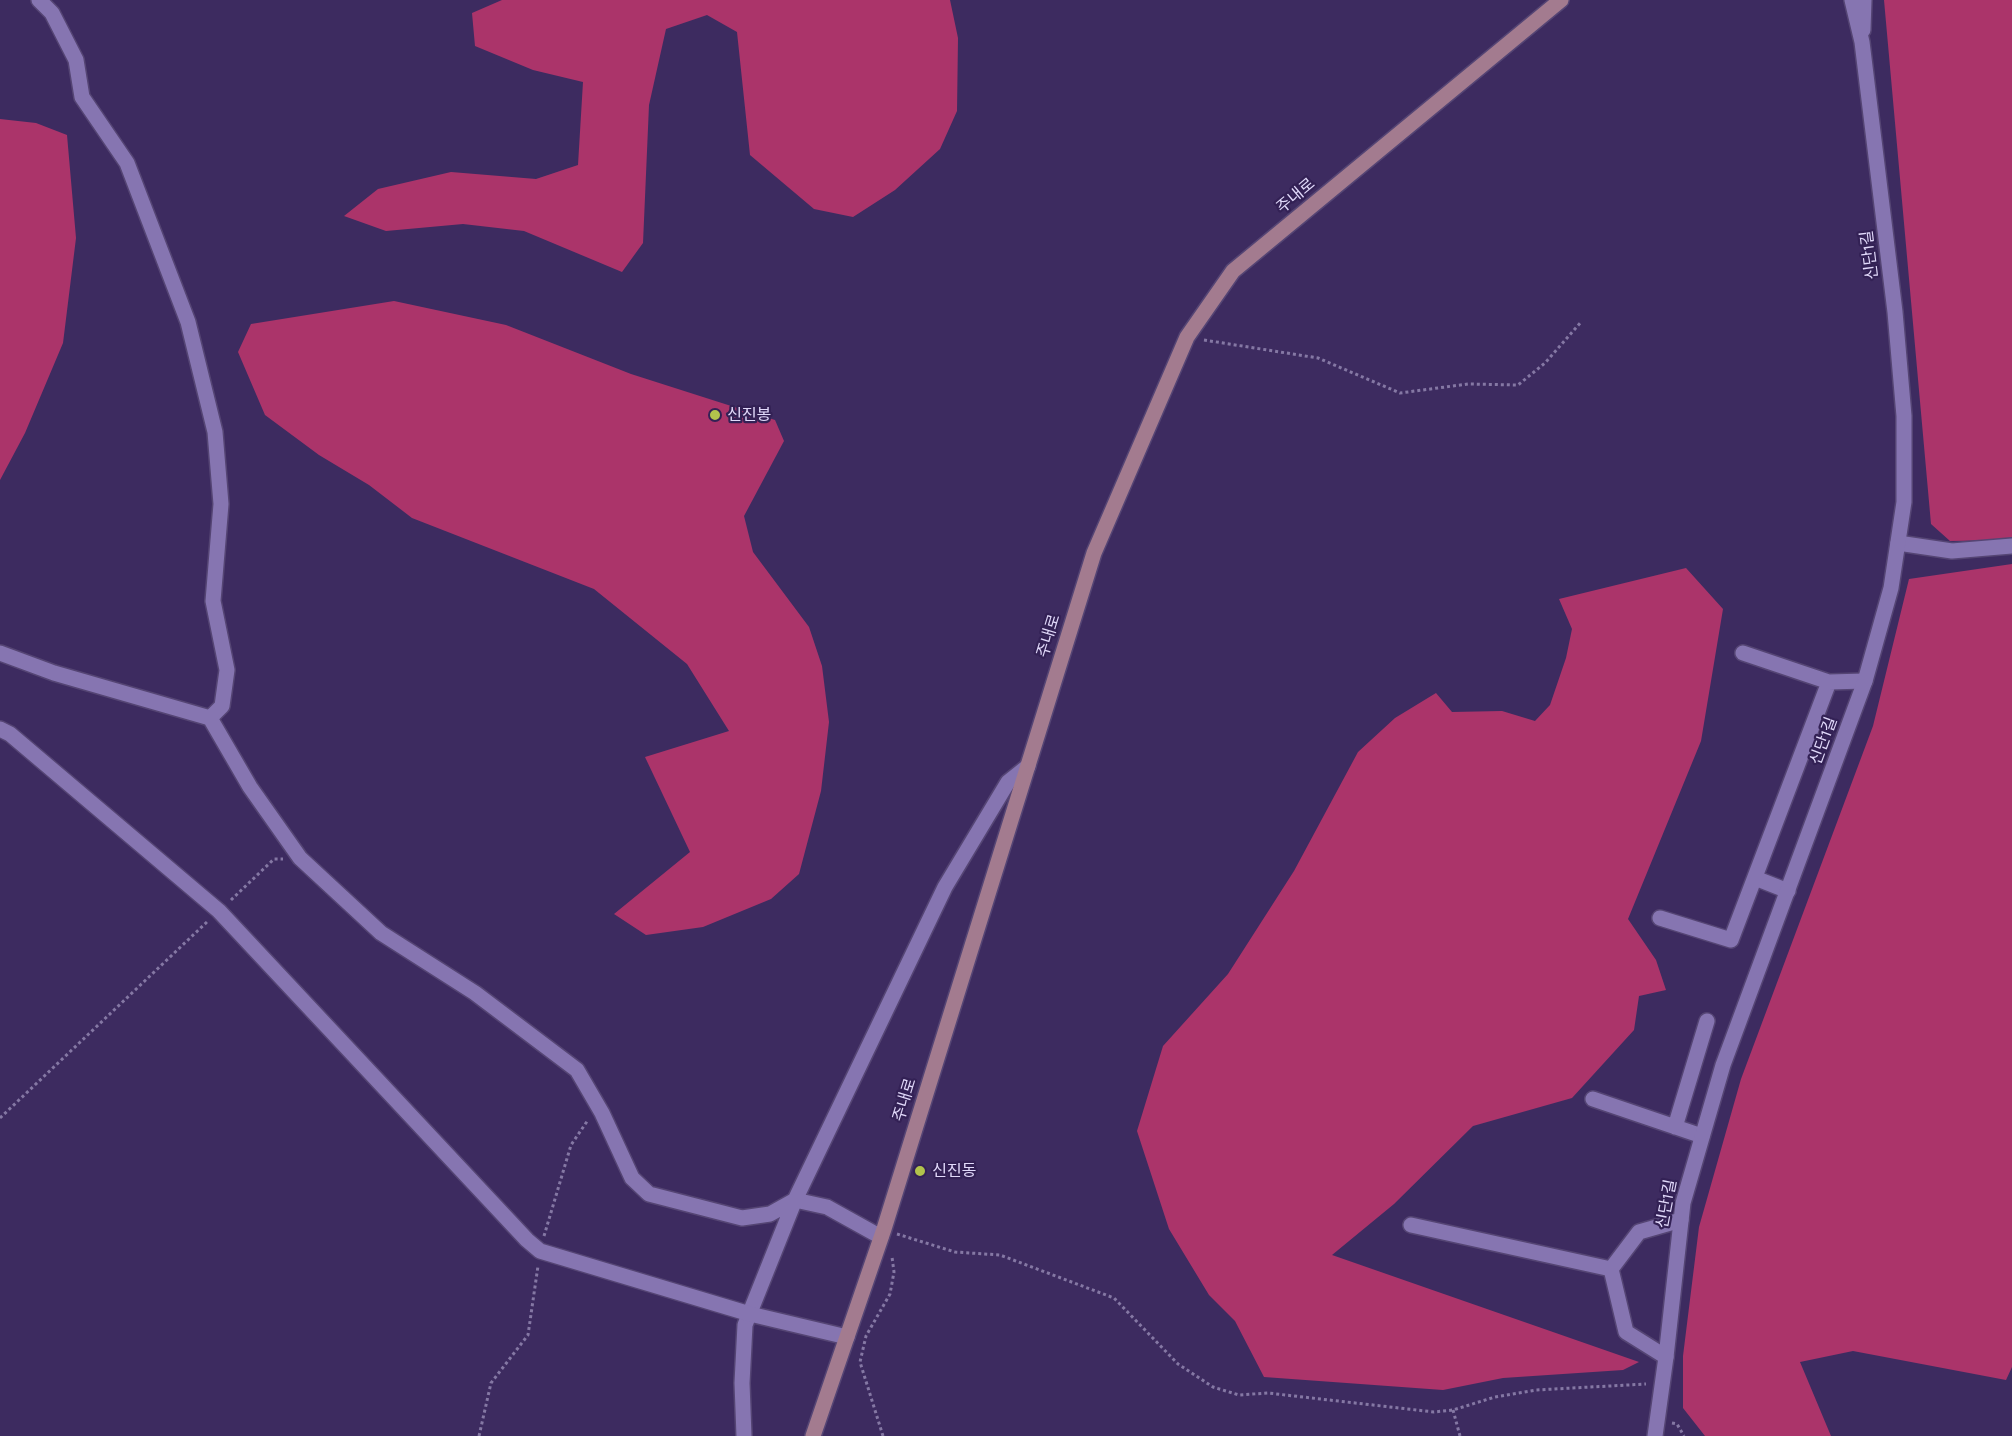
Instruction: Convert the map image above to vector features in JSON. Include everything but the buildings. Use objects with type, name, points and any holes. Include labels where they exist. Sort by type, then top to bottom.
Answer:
[{"type":"main road","name":"주내로","points":[[813,1436],[847,1337],[888,1242],[1028,766],[1094,553],[1187,337],[1233,272],[1561,0]]},
{"type":"street","points":[[39,0],[52,13],[76,60],[82,97],[127,163],[188,322],[215,432],[221,504],[213,601],[227,670],[222,706],[210,718]]},
{"type":"street","points":[[1852,0],[1862,42]]},
{"type":"street","points":[[1862,42],[1864,0]]},
{"type":"street","name":"신단1길","points":[[1654,1436],[1666,1358],[1683,1203],[1723,1065],[1865,681],[1891,588],[1898,543],[1904,502],[1904,416],[1895,312],[1862,42]]},
{"type":"street","points":[[1898,543],[1952,551],[2012,546]]},
{"type":"street","points":[[0,653],[54,673],[210,718],[250,787],[300,858],[381,933],[475,993],[577,1070],[598,1106],[632,1178],[649,1194],[742,1218],[770,1214],[795,1200],[827,1207],[888,1242]]},
{"type":"street","points":[[1743,653],[1829,682],[1865,681]]},
{"type":"street","points":[[1660,918],[1731,940],[1829,682]]},
{"type":"street","points":[[0,729],[10,734],[219,911],[527,1240],[540,1251],[750,1314],[847,1337]]},
{"type":"street","points":[[744,1436],[742,1383],[745,1325],[795,1200],[945,887],[1008,782],[1028,766]]},
{"type":"street","points":[[1755,878],[1788,891]]},
{"type":"street","points":[[1675,1126],[1707,1021]]},
{"type":"street","points":[[1593,1099],[1702,1136]]},
{"type":"street","points":[[1611,1269],[1639,1232],[1681,1220]]},
{"type":"street","points":[[1411,1225],[1611,1269]]},
{"type":"street","points":[[1611,1269],[1626,1332],[1666,1358]]},
{"type":"path","points":[[1187,337],[1318,358],[1400,393],[1468,384],[1518,385],[1545,363],[1581,322]]},
{"type":"path","points":[[0,1118],[274,859],[300,858]]},
{"type":"path","points":[[479,1436],[491,1383],[528,1335],[540,1251],[571,1145],[598,1106]]},
{"type":"path","points":[[883,1436],[860,1362],[866,1336],[890,1294],[894,1272],[888,1242],[892,1232],[955,1251],[1000,1255],[1041,1272],[1081,1283],[1114,1298],[1178,1364],[1213,1387],[1239,1395],[1269,1393],[1434,1412],[1453,1410],[1495,1397],[1536,1390],[1562,1391],[1604,1386],[1628,1387],[1663,1382]]},
{"type":"path","points":[[1453,1410],[1460,1436]]},
{"type":"shaded area","points":[[502,0],[950,0],[958,38],[957,111],[940,149],[895,190],[853,217],[814,209],[750,155],[737,32],[707,15],[666,29],[649,105],[643,243],[622,272],[524,231],[463,224],[386,231],[344,216],[378,189],[451,172],[536,179],[578,165],[583,82],[533,70],[475,46],[472,13]]},
{"type":"shaded area","points":[[1884,0],[2012,0],[2012,540],[1950,541],[1931,524]]},
{"type":"shaded area","points":[[0,119],[36,123],[67,135],[76,238],[63,343],[25,433],[0,480]]},
{"type":"shaded area","points":[[394,301],[506,325],[631,374],[775,420],[784,441],[744,516],[753,552],[809,627],[822,666],[829,722],[821,791],[799,874],[771,899],[703,927],[646,935],[614,914],[690,852],[645,757],[729,731],[687,664],[594,589],[412,518],[369,485],[319,455],[265,415],[238,352],[251,324]]},
{"type":"shaded area","points":[[2012,564],[2012,1367],[2006,1380],[1853,1351],[1800,1362],[1831,1436],[1705,1436],[1683,1408],[1683,1356],[1699,1227],[1741,1079],[1873,726],[1909,579]]},
{"type":"shaded area","points":[[1686,568],[1723,609],[1701,741],[1628,919],[1656,960],[1666,990],[1639,996],[1634,1030],[1572,1098],[1473,1126],[1394,1204],[1332,1255],[1639,1362],[1623,1370],[1503,1378],[1443,1390],[1264,1377],[1235,1321],[1209,1295],[1169,1229],[1137,1131],[1163,1046],[1228,974],[1294,871],[1358,752],[1395,718],[1436,693],[1452,712],[1502,711],[1535,721],[1550,705],[1566,658],[1572,629],[1559,599]]},
{"type":"place","name":"신진봉","points":[[715,415]]},
{"type":"place","name":"신진동","points":[[920,1171]]}]
